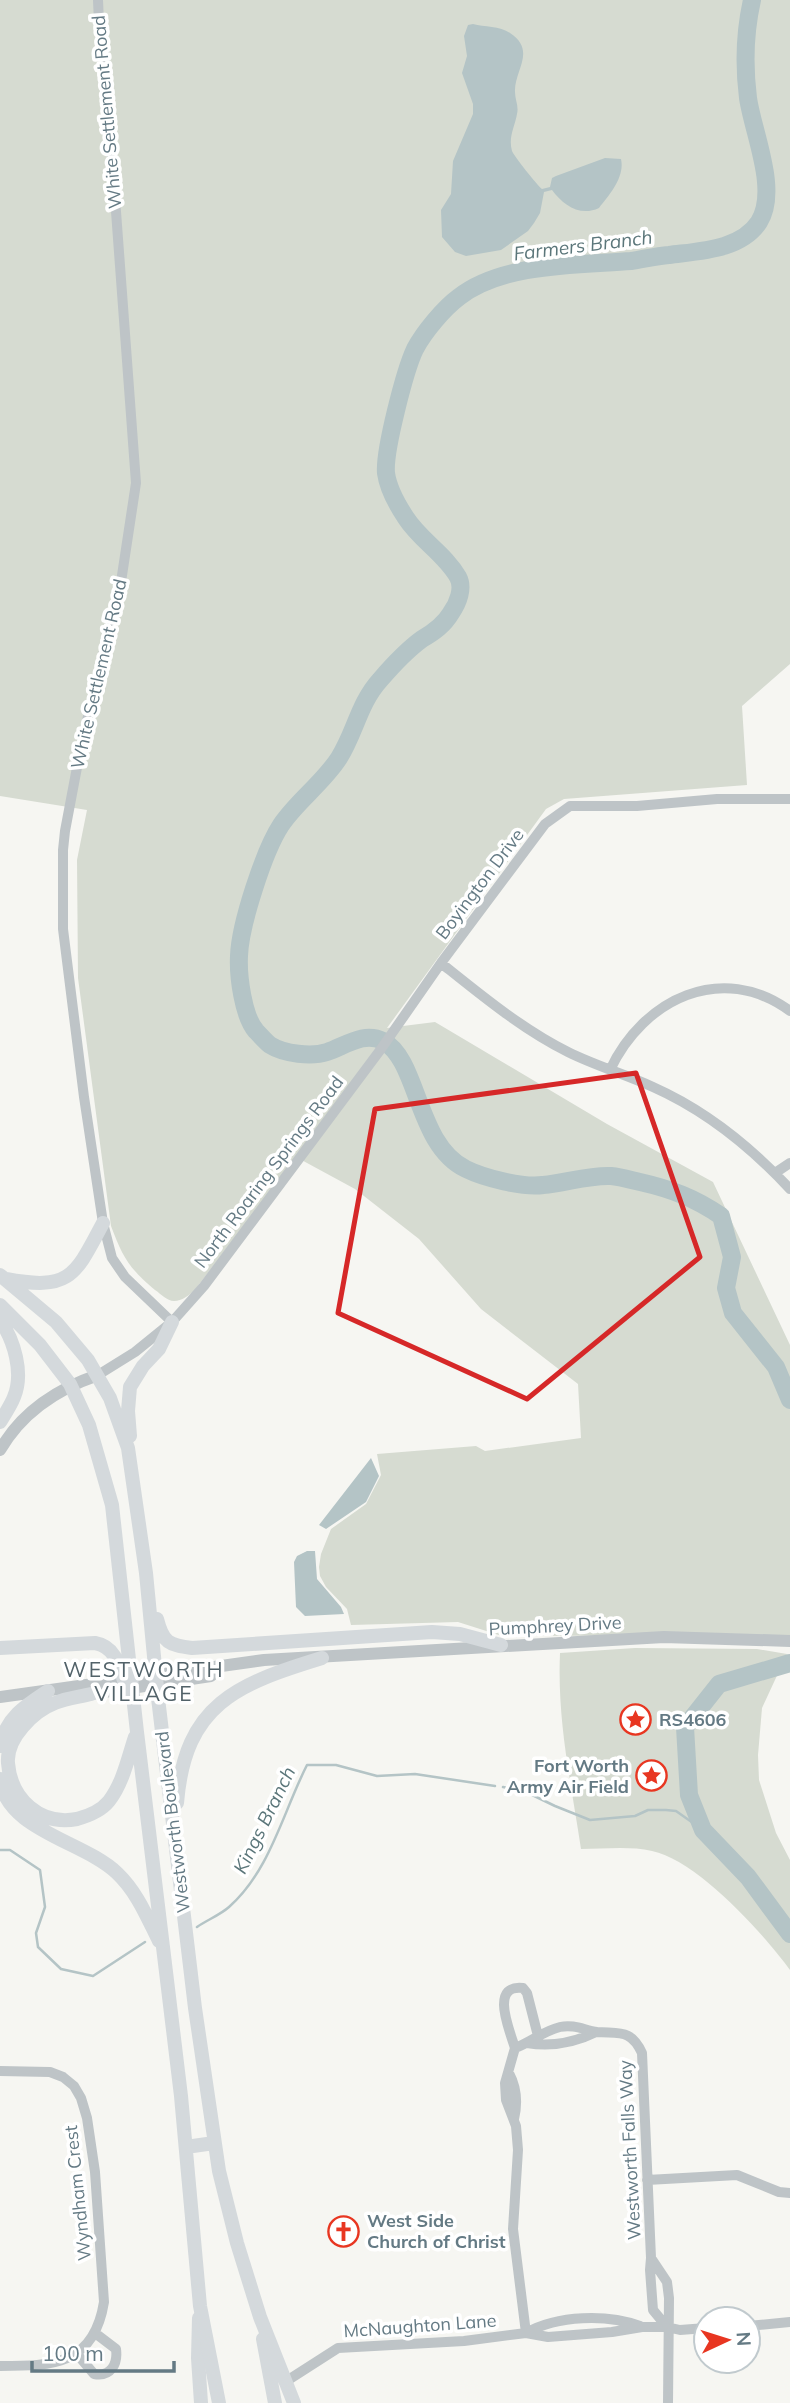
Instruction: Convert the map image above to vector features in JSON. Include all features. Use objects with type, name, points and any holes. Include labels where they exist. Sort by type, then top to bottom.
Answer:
[{"type":"main road","points":[[3,1277],[51,1283],[66,1278],[74,1273],[81,1263],[103,1223]]},
{"type":"main road","name":"Westworth Boulevard","points":[[3,1277],[56,1322],[98,1375],[117,1415],[132,1472],[146,1573],[195,2008],[214,2143],[226,2201],[260,2317],[294,2403]]},
{"type":"main road","name":"Westworth Boulevard","points":[[0,1305],[40,1345],[70,1384],[89,1425],[112,1505],[165,1954],[200,2306],[219,2403]]},
{"type":"main road","points":[[0,1320],[10,1335],[18,1375],[15,1395],[0,1422]]},
{"type":"main road","points":[[132,1472],[128,1411],[130,1387],[143,1366],[159,1349],[172,1322]]},
{"type":"main road","points":[[112,1505],[137,1502]]},
{"type":"main road","points":[[146,1573],[161,1635],[167,1642],[179,1646],[200,1648],[432,1632],[460,1634],[501,1645]]},
{"type":"main road","points":[[0,1648],[103,1644],[114,1654],[135,1717]]},
{"type":"main road","points":[[175,1832],[178,1788],[186,1757],[194,1735],[212,1709],[234,1692],[268,1675],[321,1658]]},
{"type":"main road","points":[[0,1746],[3,1730],[25,1707],[48,1691]]},
{"type":"main road","points":[[91,1694],[54,1703],[32,1716],[15,1737],[8,1760],[14,1787],[30,1810],[57,1820],[86,1817],[98,1810],[109,1801],[122,1778],[137,1732]]},
{"type":"main road","points":[[0,1779],[2,1790],[11,1806],[25,1819],[97,1857],[129,1885],[143,1907],[165,1954]]},
{"type":"main road","points":[[171,2011],[195,2008]]},
{"type":"main road","points":[[186,2147],[214,2143]]},
{"type":"main road","points":[[200,2306],[198,2358],[201,2403]]},
{"type":"main road","points":[[260,2317],[275,2403]]},
{"type":"street","name":"White Settlement Road","points":[[98,0],[99,22],[103,35],[136,483],[121,582],[72,788],[63,849],[62,905],[71,995],[103,1223],[112,1258],[125,1277],[172,1322]]},
{"type":"street","name":"Boyington Drive","points":[[790,799],[717,799],[637,806],[570,806],[545,824],[441,963],[537,1035],[567,1052],[653,1087],[702,1112],[748,1148],[790,1189]]},
{"type":"street","name":"North Roaring Springs Road","points":[[98,1375],[135,1352],[172,1322],[204,1286],[381,1049],[441,963]]},
{"type":"street","points":[[610,1070],[628,1038],[661,1007],[695,992],[712,987],[752,991],[776,1001],[790,1011]]},
{"type":"street","points":[[775,1172],[790,1163]]},
{"type":"street","points":[[0,1450],[6,1439],[30,1412],[70,1384],[98,1375]]},
{"type":"street","name":"Pumphrey Drive","points":[[321,1658],[501,1645],[681,1637],[790,1641]]},
{"type":"street","points":[[0,1697],[264,1660],[321,1658]]},
{"type":"street","points":[[91,1694],[321,1658]]},
{"type":"street","points":[[515,2048],[503,2002],[509,1989],[523,1988],[527,1993],[538,2036]]},
{"type":"street","points":[[526,2333],[513,2229],[518,2150],[505,2083],[515,2048],[562,2027],[584,2028],[596,2032]]},
{"type":"street","points":[[527,2043],[568,2043],[596,2032]]},
{"type":"street","name":"Westworth Falls Way","points":[[596,2032],[626,2034],[636,2041],[642,2053],[652,2258],[650,2278],[653,2310],[667,2327]]},
{"type":"street","name":"Wyndham Crest","points":[[0,2071],[50,2072],[74,2086],[81,2098],[87,2118],[95,2172],[104,2302],[95,2333],[77,2354],[43,2366],[0,2366]]},
{"type":"street","points":[[648,2180],[737,2175],[779,2192],[790,2193]]},
{"type":"street","name":"Westworth Falls Way","points":[[652,2258],[667,2282],[669,2298],[668,2403]]},
{"type":"street","name":"McNaughton Lane","points":[[526,2333],[543,2323],[602,2318],[615,2318],[642,2327]]},
{"type":"street","points":[[762,2325],[790,2322]]},
{"type":"street","name":"McNaughton Lane","points":[[285,2382],[338,2348],[464,2341],[526,2333],[548,2337],[642,2327],[692,2330]]},
{"type":"street","points":[[77,2354],[94,2374],[105,2374],[112,2370],[117,2357],[116,2348],[95,2333]]},
{"type":"highlighted area","points":[[636,1073],[700,1257],[527,1399],[338,1313],[375,1109]]},
{"type":"shaded area","points":[[0,0],[790,0],[790,664],[742,706],[747,785],[564,799],[546,809],[387,1028],[435,1022],[607,1124],[713,1182],[790,1345],[790,1635],[502,1636],[458,1622],[351,1625],[347,1609],[326,1587],[319,1567],[331,1529],[366,1504],[381,1475],[377,1454],[476,1446],[485,1451],[581,1438],[578,1384],[481,1309],[419,1239],[355,1189],[296,1157],[194,1291],[183,1299],[171,1301],[155,1290],[133,1269],[119,1246],[111,1226],[78,978],[77,860],[87,810],[0,796]]},
{"type":"shaded area","points":[[468,25],[506,31],[518,40],[522,47],[511,146],[517,158],[542,189],[550,187],[552,178],[556,176],[605,158],[621,159],[622,166],[616,185],[599,208],[585,211],[572,208],[552,190],[544,192],[540,213],[528,231],[501,250],[466,256],[455,252],[442,237],[441,210],[451,194],[453,161],[473,114],[473,104],[462,73],[467,56],[464,36]]},
{"type":"shaded area","points":[[371,1458],[379,1476],[366,1502],[326,1529],[319,1525]]},
{"type":"shaded area","points":[[307,1551],[315,1551],[317,1579],[344,1614],[305,1616],[296,1607],[294,1562],[297,1556]]},
{"type":"shaded area","points":[[635,1648],[757,1649],[787,1654],[762,1708],[758,1755],[759,1780],[776,1833],[790,1860],[790,1970],[728,1900],[689,1868],[670,1857],[635,1849],[581,1849],[563,1727],[560,1653]]},
{"type":"waterway","name":"Farmers Branch","points":[[752,0],[747,36],[747,86],[766,178],[766,194],[759,222],[751,231],[731,244],[706,250],[631,261],[541,268],[497,278],[477,286],[453,302],[415,349],[388,447],[387,479],[406,518],[458,577],[459,595],[454,609],[445,621],[405,653],[373,689],[339,758],[281,825],[267,852],[254,889],[240,943],[239,964],[242,995],[251,1024],[270,1045],[298,1054],[314,1054],[327,1052],[355,1040],[376,1038],[395,1051],[437,1142],[450,1157],[466,1169],[504,1182],[535,1186],[594,1177],[618,1177],[682,1195],[721,1216],[732,1257],[726,1288],[733,1313],[776,1367],[790,1400]]},
{"type":"waterway","name":"Farmers Branch","points":[[790,1663],[719,1684],[685,1727],[689,1795],[703,1830],[748,1877],[790,1934]]},
{"type":"waterway","name":"Kings Branch","points":[[197,1927],[229,1907],[255,1876],[307,1765],[336,1765],[377,1776],[415,1774],[495,1786]]},
{"type":"waterway","name":"Kings Branch","points":[[503,1787],[526,1792],[590,1820],[635,1816],[648,1810],[666,1810],[676,1811],[703,1830]]},
{"type":"waterway","name":"Kings Branch","points":[[0,1850],[10,1850],[40,1870],[45,1907],[36,1933],[38,1947],[61,1969],[93,1976],[145,1942]]},
{"type":"place","name":"RS4606","points":[[636,1720]]},
{"type":"place","name":"Fort Worth Army Air Field","points":[[652,1776]]},
{"type":"place","name":"West Side Church of Christ","points":[[344,2231]]},
{"type":"district","name":"WESTWORTH VILLAGE","points":[[144,1682]]}]
